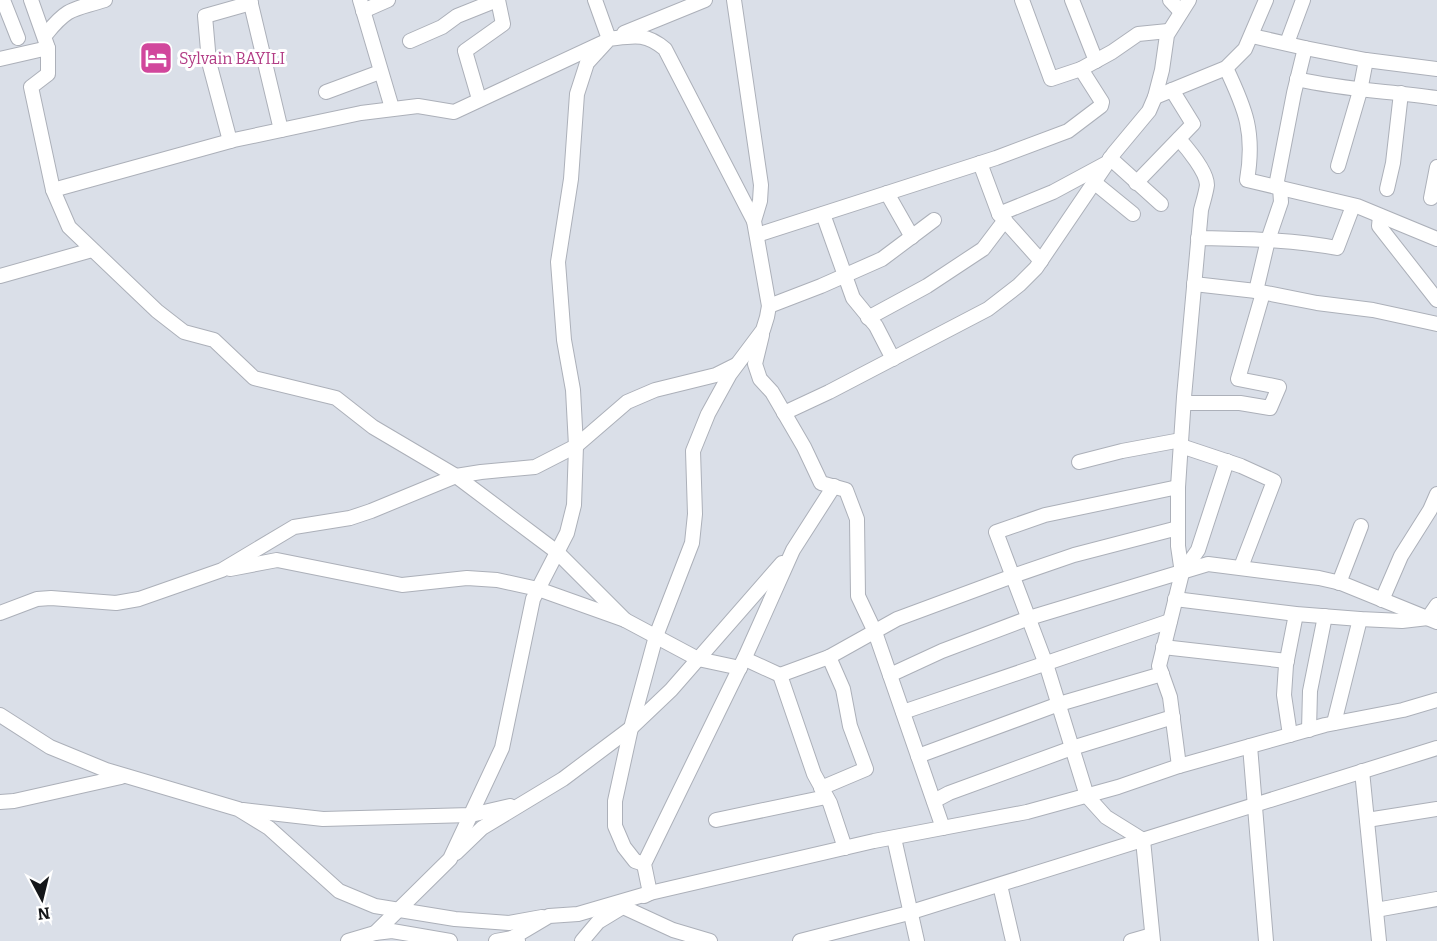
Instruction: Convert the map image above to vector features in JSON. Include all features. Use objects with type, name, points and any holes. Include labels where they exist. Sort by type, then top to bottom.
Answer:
[{"type":"street","points":[[3,0],[18,38]]},
{"type":"street","points":[[31,0],[48,48],[48,74],[31,87],[53,190],[69,227],[157,311],[184,332],[214,340],[254,378],[336,398],[373,427],[456,476],[557,552],[625,620]]},
{"type":"street","points":[[47,33],[61,16],[69,11],[105,0]]},
{"type":"street","points":[[388,0],[361,6],[392,108]]},
{"type":"street","points":[[410,41],[442,27],[456,16],[498,0],[503,24],[465,51],[479,99]]},
{"type":"street","points":[[595,0],[609,39]]},
{"type":"street","points":[[53,190],[230,141],[392,108],[418,106],[454,112],[609,39],[705,0]]},
{"type":"street","points":[[734,0],[761,185],[755,228]]},
{"type":"street","points":[[1022,0],[1051,79],[1081,69],[1138,34],[1168,31]]},
{"type":"street","points":[[1072,0],[1096,61]]},
{"type":"street","points":[[784,413],[988,309],[1019,285],[1041,261],[1109,160],[1149,111],[1162,70],[1168,31],[1185,6],[1170,0]]},
{"type":"street","points":[[1155,97],[1226,68],[1245,49],[1266,0]]},
{"type":"street","points":[[1287,44],[1303,0]]},
{"type":"street","points":[[230,141],[209,62],[205,16],[251,2],[282,130]]},
{"type":"street","points":[[450,859],[502,748],[533,599],[567,533],[574,505],[576,446],[573,390],[564,340],[558,262],[571,179],[577,94],[587,63],[609,39],[641,35],[657,42],[665,49],[755,228],[769,306],[755,364],[760,379],[772,392],[821,483],[846,490],[857,519],[858,596],[875,633],[943,828]]},
{"type":"street","points":[[1252,36],[1366,60],[1437,69]]},
{"type":"street","points":[[0,59],[48,48]]},
{"type":"street","points":[[1184,403],[1240,403],[1270,408],[1279,387],[1238,379],[1260,292],[1269,240],[1281,202],[1278,187],[1297,79],[1305,48]]},
{"type":"street","points":[[1338,166],[1360,91],[1366,60]]},
{"type":"street","points":[[1226,68],[1243,103],[1249,128],[1251,150],[1247,180],[1353,206],[1437,239]]},
{"type":"street","points":[[755,228],[823,214],[980,163],[1068,131],[1101,106],[1102,99],[1081,69]]},
{"type":"street","points":[[326,92],[380,72]]},
{"type":"street","points":[[1297,79],[1360,91],[1401,93],[1437,99]]},
{"type":"street","points":[[1136,183],[1193,123],[1172,90]]},
{"type":"street","points":[[1388,189],[1401,93]]},
{"type":"street","points":[[1179,139],[1189,150],[1206,178],[1198,238],[1178,487],[1178,528],[1182,573]]},
{"type":"street","points":[[1109,160],[1161,204]]},
{"type":"street","points":[[868,318],[927,286],[983,249],[1002,217],[1053,192],[1109,160]]},
{"type":"street","points":[[980,163],[1002,217],[1041,261]]},
{"type":"street","points":[[1431,198],[1437,167]]},
{"type":"street","points":[[1095,183],[1133,214]]},
{"type":"street","points":[[887,193],[912,237]]},
{"type":"street","points":[[1198,238],[1269,240],[1337,248],[1353,206]]},
{"type":"street","points":[[823,214],[853,298],[876,326],[893,359]]},
{"type":"street","points":[[1380,216],[1379,226],[1437,300]]},
{"type":"street","points":[[769,306],[882,259],[934,220]]},
{"type":"street","points":[[0,276],[92,250]]},
{"type":"street","points":[[1194,284],[1373,310],[1437,324]]},
{"type":"street","points":[[644,864],[635,861],[624,847],[615,826],[615,801],[631,728],[656,636],[692,543],[695,514],[693,450],[708,414],[736,365],[763,330]]},
{"type":"street","points":[[222,570],[294,527],[350,518],[456,476],[535,467],[576,446],[627,402],[655,390],[716,375],[736,365]]},
{"type":"street","points":[[1079,462],[1122,451],[1181,443],[1274,481],[1241,567]]},
{"type":"street","points":[[1179,766],[1170,698],[1159,666],[1182,573],[1198,550],[1227,461]]},
{"type":"street","points":[[650,893],[644,864],[742,663],[793,550],[834,486]]},
{"type":"street","points":[[1143,840],[1106,817],[1086,796],[1045,662],[996,532],[1045,515],[1178,487]]},
{"type":"street","points":[[1382,600],[1401,556],[1430,510],[1437,494]]},
{"type":"street","points":[[1338,583],[1361,526]]},
{"type":"street","points":[[0,613],[37,599],[116,603],[139,599],[222,570],[277,560],[402,585],[466,578],[497,580],[538,589],[625,620],[698,659],[742,663],[780,675],[829,657],[897,619],[1013,576],[1074,555],[1178,528]]},
{"type":"street","points":[[375,933],[482,828],[563,779],[631,728],[671,690],[793,550]]},
{"type":"street","points":[[890,675],[942,651],[1029,618],[1208,564],[1319,578],[1338,583],[1433,620]]},
{"type":"street","points":[[1175,599],[1296,614],[1402,621],[1433,620]]},
{"type":"street","points":[[1433,620],[1437,605]]},
{"type":"street","points":[[1290,735],[1284,695],[1287,661],[1296,614]]},
{"type":"street","points":[[1310,730],[1310,691],[1325,616]]},
{"type":"street","points":[[1334,723],[1360,619]]},
{"type":"street","points":[[903,712],[1170,621]]},
{"type":"street","points":[[1163,646],[1287,661]]},
{"type":"street","points":[[716,820],[824,793],[866,768],[850,726],[843,689],[829,657]]},
{"type":"street","points":[[918,756],[1059,704],[1162,674]]},
{"type":"street","points":[[780,675],[814,774],[824,793],[845,848]]},
{"type":"street","points":[[238,809],[269,828],[339,891],[375,906],[455,919],[509,923],[578,914],[650,893],[845,848],[1027,812],[1290,735],[1437,700]]},
{"type":"street","points":[[0,710],[21,728]]},
{"type":"street","points":[[0,715],[50,747],[106,770],[238,809],[323,819],[471,815],[523,804]]},
{"type":"street","points":[[934,801],[949,793],[1072,748],[1173,717]]},
{"type":"street","points":[[1250,746],[1266,941]]},
{"type":"street","points":[[800,941],[817,939],[910,913],[1437,748]]},
{"type":"street","points":[[1362,771],[1379,941]]},
{"type":"street","points":[[0,802],[14,801],[100,780],[127,776]]},
{"type":"street","points":[[1367,820],[1437,809]]},
{"type":"street","points":[[894,838],[917,941]]},
{"type":"street","points":[[1131,941],[1153,938],[1143,840]]},
{"type":"street","points":[[1000,885],[1013,941]]},
{"type":"street","points":[[581,941],[598,922],[650,893]]},
{"type":"street","points":[[1376,910],[1437,899]]},
{"type":"street","points":[[608,905],[623,907],[673,930],[710,941]]},
{"type":"street","points":[[578,914],[581,941]]},
{"type":"street","points":[[496,941],[515,939],[549,916]]},
{"type":"street","points":[[348,941],[375,933],[392,931],[450,941]]},
{"type":"place","name":"Sylvain BAYILI","points":[[156,58]]}]
